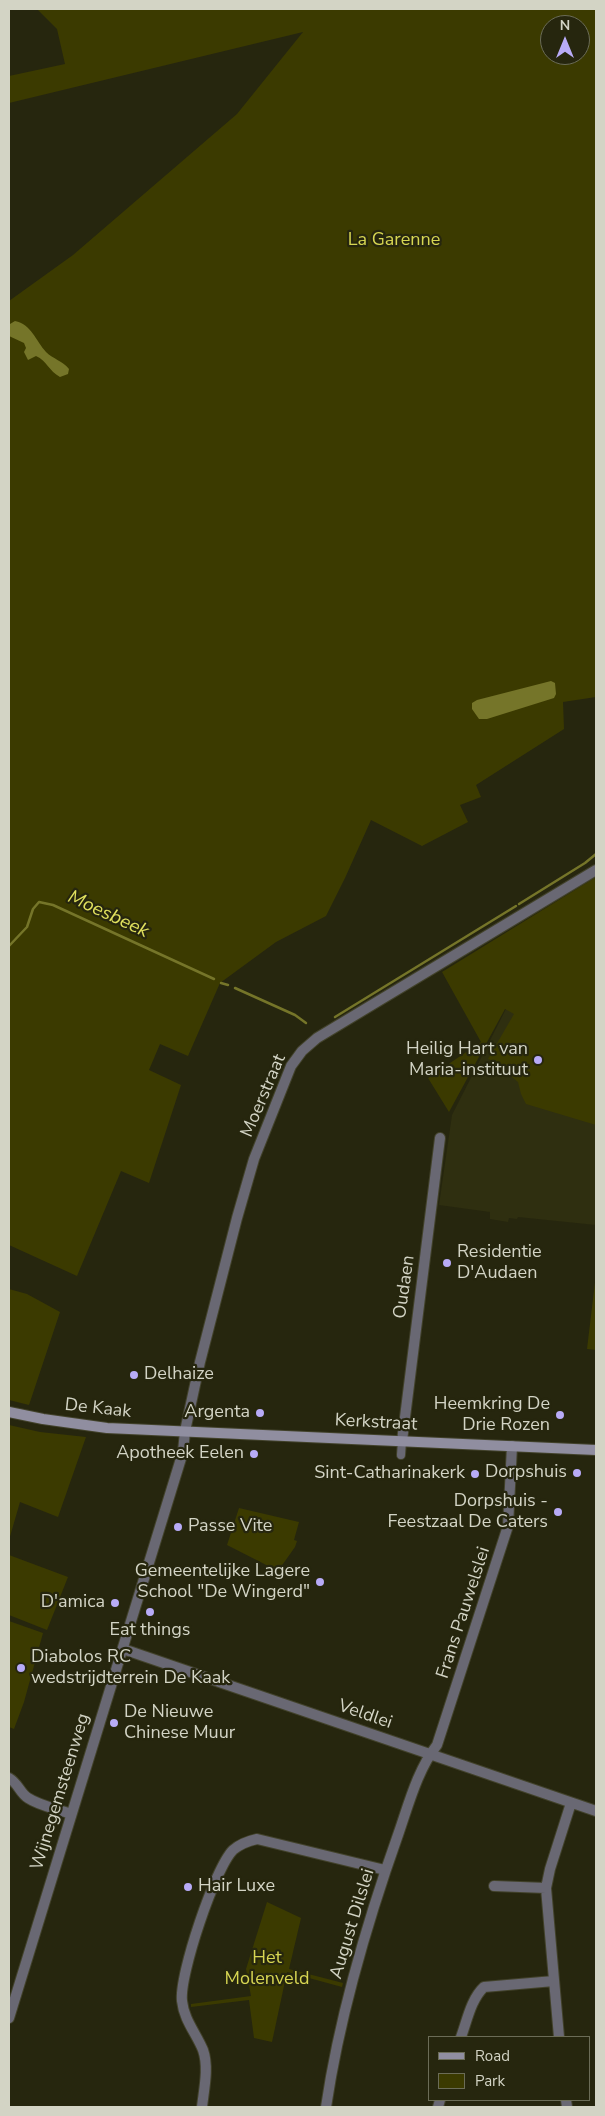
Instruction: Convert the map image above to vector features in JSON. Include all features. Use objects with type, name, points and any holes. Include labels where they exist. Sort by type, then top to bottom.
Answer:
[{"type":"main road","name":"De Kaak","points":[[9,1412],[42,1419],[107,1428],[185,1431]]},
{"type":"main road","name":"Kerkstraat","points":[[185,1431],[596,1450]]},
{"type":"street","name":"Moerstraat","points":[[185,1431],[200,1362],[254,1159],[291,1066],[302,1051],[322,1036],[596,870]]},
{"type":"street","name":"Oudaen","points":[[402,1441],[440,1138]]},
{"type":"street","name":"Wijnegemsteenweg","points":[[9,2018],[183,1452],[185,1431]]},
{"type":"street","points":[[402,1441],[402,1454]]},
{"type":"street","name":"Frans Pauwelslei","points":[[429,1755],[437,1745],[504,1541],[510,1514],[512,1446]]},
{"type":"street","name":"Veldlei","points":[[123,1649],[596,1811]]},
{"type":"street","name":"August Dilslei","points":[[326,2107],[337,2045],[360,1946],[412,1795],[429,1755]]},
{"type":"street","points":[[9,1778],[16,1782],[20,1790],[29,1799],[71,1814]]},
{"type":"street","points":[[559,2036],[546,1888],[550,1869],[571,1803]]},
{"type":"street","points":[[202,2107],[204,2052],[185,2017],[182,2006],[184,1973],[213,1883],[223,1863],[233,1850],[244,1843],[257,1839],[385,1870]]},
{"type":"street","points":[[494,1886],[546,1888]]},
{"type":"street","points":[[461,2036],[472,2004],[484,1987],[554,1981]]},
{"type":"shaded area","points":[[15,321],[29,329],[46,352],[67,366],[69,369],[68,374],[60,377],[36,356],[28,360],[24,352],[26,348],[24,343],[9,336],[10,324]]},
{"type":"shaded area","points":[[551,681],[555,683],[556,694],[554,698],[487,719],[479,719],[472,709],[472,703],[477,700]]},
{"type":"shaded area","name":"Heilig Hart van Maria-instituut","points":[[596,951],[596,1225],[518,1217],[517,1219],[509,1218],[508,1222],[490,1219],[490,1212],[439,1205],[452,1115],[508,1005]]},
{"type":"green space","name":"La Garenne","points":[[37,9],[596,9],[596,697],[563,702],[564,729],[476,785],[481,797],[460,805],[468,822],[422,846],[371,820],[326,916],[276,942],[220,983],[188,1056],[160,1044],[149,1070],[181,1085],[149,1183],[121,1171],[77,1276],[9,1245],[9,301],[73,255],[237,114],[303,32],[9,103],[9,76],[65,64],[57,29]]},
{"type":"green space","points":[[596,877],[596,1125],[526,1104],[518,1082],[488,1059],[514,1014],[505,1009],[449,1112],[428,1078],[481,1042],[442,972]]},
{"type":"green space","points":[[596,1274],[596,1350],[587,1349]]},
{"type":"green space","points":[[9,1289],[27,1294],[60,1312],[29,1405],[9,1400]]},
{"type":"green space","points":[[9,1425],[40,1432],[86,1437],[58,1517],[20,1502],[9,1540]]},
{"type":"green space","points":[[239,1508],[299,1522],[294,1540],[297,1541],[295,1547],[278,1571],[227,1545]]},
{"type":"green space","points":[[9,1555],[68,1577],[47,1630],[9,1615]]},
{"type":"green space","name":"Diabolos RC wedstrijdterrein De Kaak","points":[[9,1621],[43,1633],[24,1702],[14,1729],[9,1727]]},
{"type":"green space","name":"Het Molenveld","points":[[267,1902],[301,1918],[289,1969],[343,1983],[342,1987],[287,1972],[272,2042],[254,2038],[249,2000],[191,2007],[191,2004],[251,1996],[246,1969]]},
{"type":"waterway","name":"Moesbeek","points":[[519,904],[585,863],[596,854]]},
{"type":"waterway","name":"Moesbeek","points":[[9,946],[27,927],[33,909],[39,902],[53,905],[214,979]]},
{"type":"waterway","name":"Moesbeek","points":[[335,1017],[516,906]]},
{"type":"waterway","name":"Moesbeek","points":[[221,983],[228,985]]},
{"type":"waterway","name":"Moesbeek","points":[[235,988],[295,1015],[306,1023]]},
{"type":"place","name":"Heilig Hart van Maria-instituut","points":[[538,1060]]},
{"type":"place","name":"Residentie D'Audaen","points":[[447,1263]]},
{"type":"place","name":"Delhaize","points":[[134,1375]]},
{"type":"place","name":"Argenta","points":[[260,1413]]},
{"type":"place","name":"Heemkring De Drie Rozen","points":[[560,1415]]},
{"type":"place","name":"Apotheek Eelen","points":[[254,1454]]},
{"type":"place","name":"Dorpshuis","points":[[577,1473]]},
{"type":"place","name":"Sint-Catharinakerk","points":[[475,1474]]},
{"type":"place","name":"Dorpshuis - Feestzaal De Caters","points":[[558,1512]]},
{"type":"place","name":"Passe Vite","points":[[178,1527]]},
{"type":"place","name":"Gemeentelijke Lagere School \"De Wingerd\"","points":[[320,1582]]},
{"type":"place","name":"D'amica","points":[[115,1603]]},
{"type":"place","name":"Eat things","points":[[150,1612]]},
{"type":"place","name":"Diabolos RC wedstrijdterrein De Kaak","points":[[21,1668]]},
{"type":"place","name":"De Nieuwe Chinese Muur","points":[[114,1723]]},
{"type":"place","name":"Hair Luxe","points":[[188,1887]]}]
